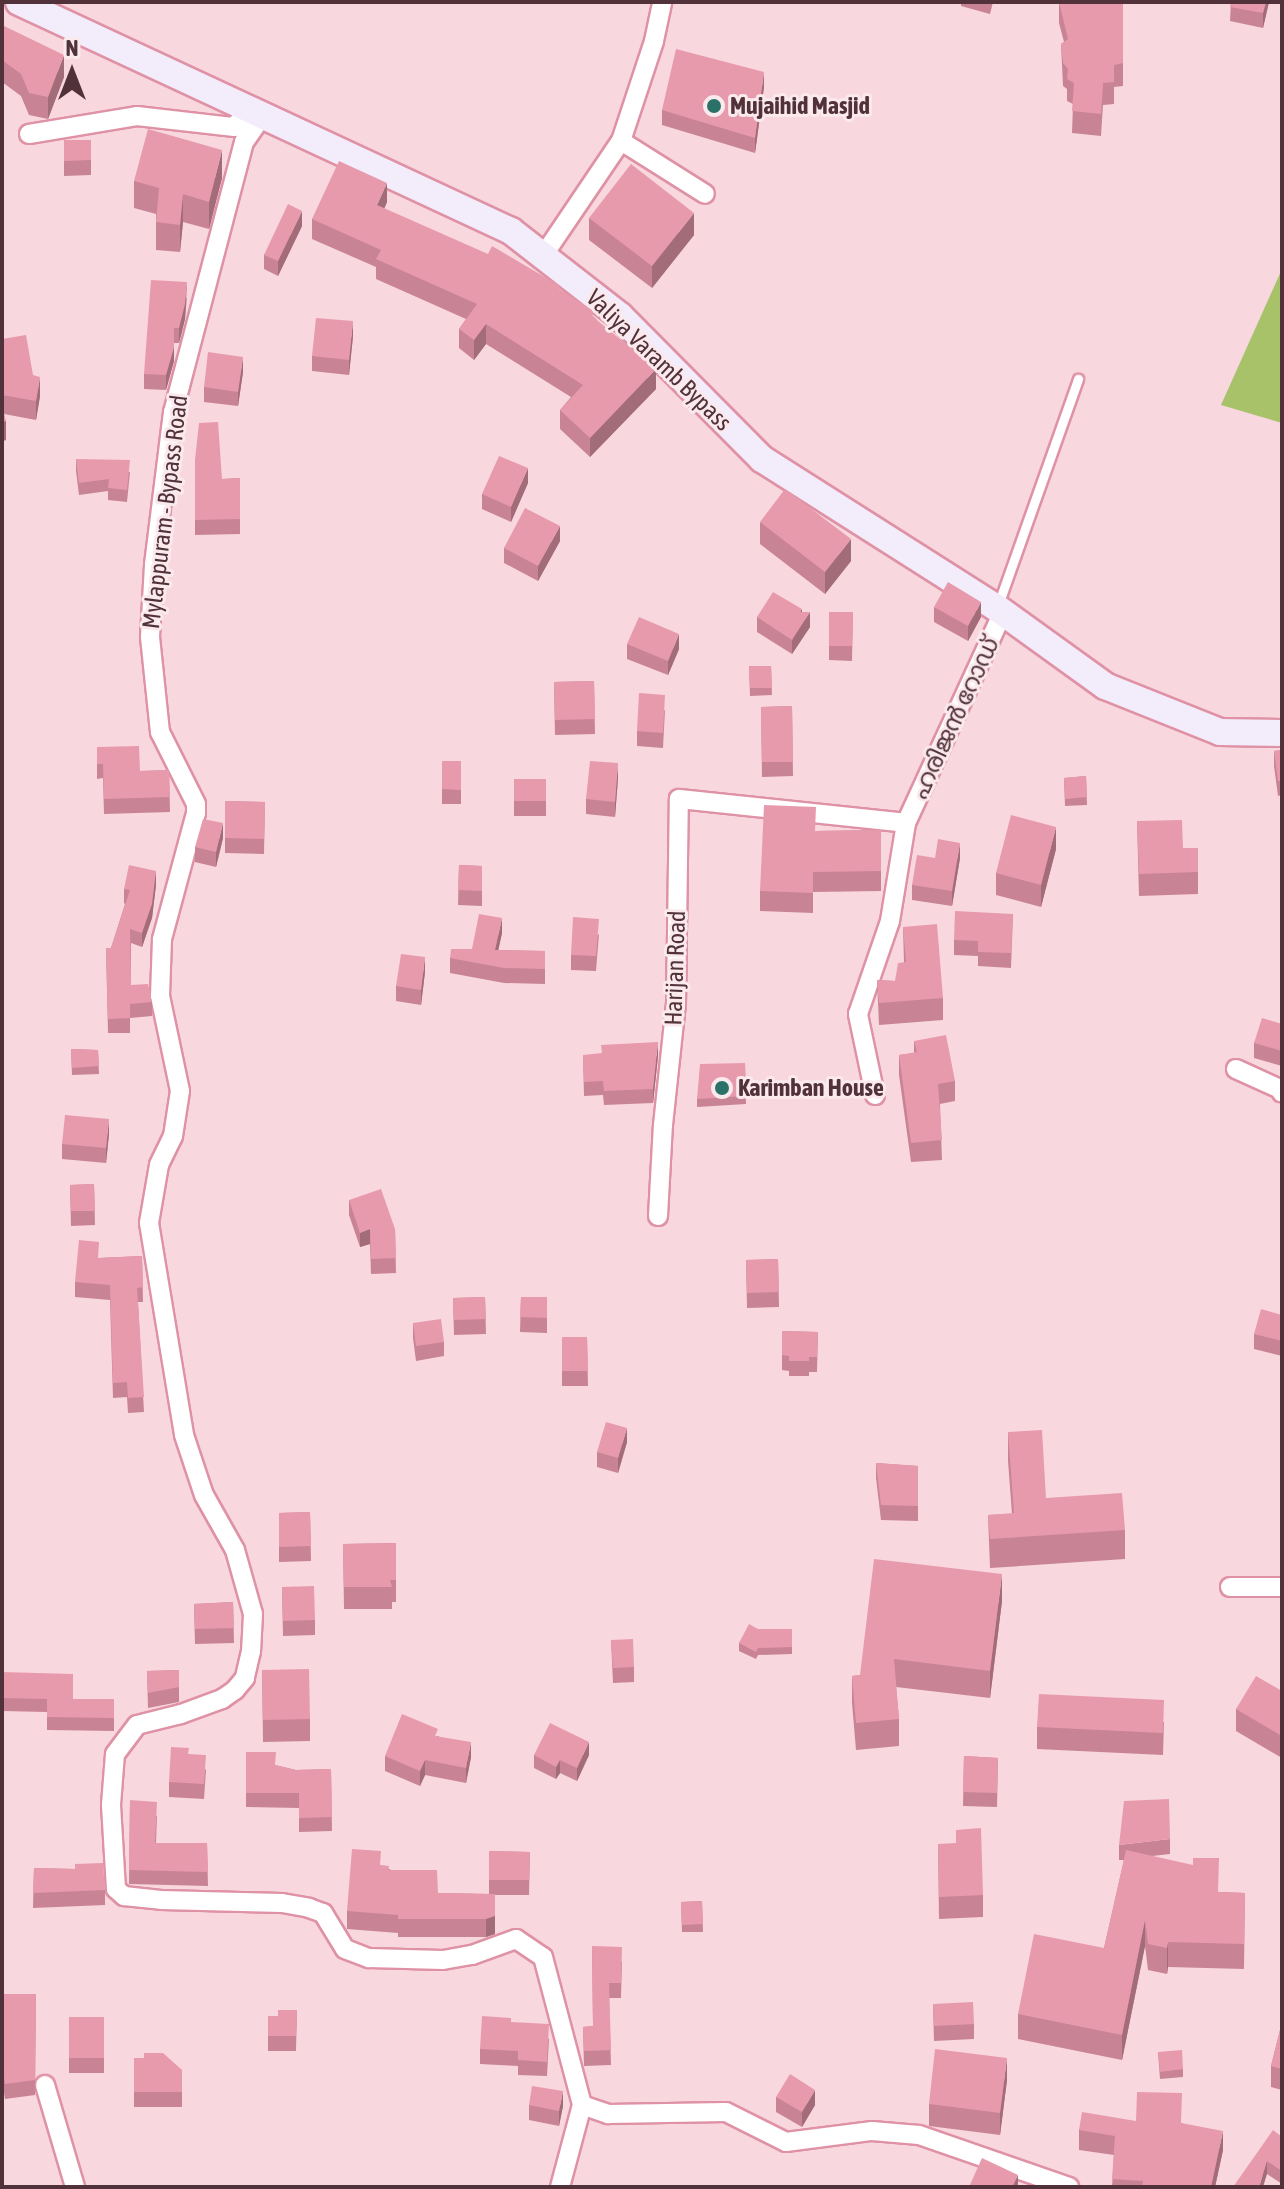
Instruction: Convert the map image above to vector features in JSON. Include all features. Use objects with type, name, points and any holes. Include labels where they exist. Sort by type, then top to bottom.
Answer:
[{"type":"street","name":"Valiya Varamb Bypass","points":[[19,2],[511,231],[620,316],[762,459],[1000,610],[1105,686],[1220,732],[1282,733]]},
{"type":"street","points":[[543,256],[621,141],[654,41],[662,2]]},
{"type":"street","points":[[29,134],[137,116],[234,127],[256,113]]},
{"type":"street","name":"Mylappuram - Bypass Road","points":[[256,113],[244,142],[173,412],[154,565],[150,637],[160,732],[193,796],[196,813],[162,939],[160,996],[180,1091],[173,1136],[159,1165],[149,1223],[159,1265],[184,1435],[204,1495],[235,1550],[253,1614],[251,1651],[245,1678],[235,1690],[222,1699],[181,1714],[137,1725],[115,1754],[111,1805],[116,1889],[124,1896],[161,1900],[282,1903],[309,1908],[323,1913],[345,1949],[369,1958],[443,1960],[472,1955],[516,1939],[529,1945],[543,1957],[582,2105]]},
{"type":"street","points":[[621,141],[705,194]]},
{"type":"street","name":"ഹരിജൻ റോഡ്","points":[[875,1095],[858,1014],[890,921],[906,823],[1000,610]]},
{"type":"street","name":"Harijan Road","points":[[658,1216],[663,1125],[676,1004],[679,799],[758,809]]},
{"type":"street","name":"ഹരിജൻ റോഡ്","points":[[758,809],[906,823]]},
{"type":"street","points":[[1236,1069],[1280,1089],[1282,1093]]},
{"type":"street","points":[[1230,1587],[1282,1587]]},
{"type":"street","points":[[45,2085],[75,2187]]},
{"type":"street","points":[[560,2187],[582,2105],[608,2114],[726,2112],[786,2142],[872,2131],[919,2135],[1069,2187]]},
{"type":"lane","points":[[1000,610],[1078,379]]},
{"type":"green space","points":[[1282,269],[1282,423],[1221,405]]},
{"type":"building","points":[[1059,2],[1123,2],[1123,63],[1114,65],[1114,82],[1103,83],[1101,114],[1072,111],[1074,83],[1067,79],[1068,69],[1063,63],[1061,44],[1068,39]]},
{"type":"building","points":[[1231,2],[1266,2],[1263,13],[1230,7]]},
{"type":"building","points":[[2,25],[64,55],[48,97],[29,93],[21,74],[2,60]]},
{"type":"building","name":"Mujaihid Masjid","points":[[676,49],[764,72],[755,138],[662,110]]},
{"type":"building","points":[[148,129],[222,150],[209,202],[183,194],[180,225],[156,222],[159,188],[134,181]]},
{"type":"building","points":[[64,140],[91,140],[91,160],[64,161]]},
{"type":"building","points":[[339,161],[387,183],[377,205],[488,254],[492,246],[560,286],[559,289],[595,312],[592,316],[656,369],[590,438],[560,410],[583,385],[486,324],[474,340],[459,329],[477,304],[376,259],[381,250],[312,219]]},
{"type":"building","points":[[631,164],[694,213],[652,266],[589,218]]},
{"type":"building","points":[[288,204],[302,211],[278,261],[264,255]]},
{"type":"building","points":[[151,280],[187,282],[185,304],[179,328],[174,328],[174,347],[166,375],[144,374]]},
{"type":"building","points":[[316,318],[353,321],[349,360],[312,356]]},
{"type":"building","points":[[26,335],[33,375],[40,377],[36,401],[2,395],[2,339]]},
{"type":"building","points":[[208,352],[243,357],[238,392],[204,387]]},
{"type":"building","points":[[218,422],[222,479],[240,478],[240,519],[195,520],[195,460],[199,423]]},
{"type":"building","points":[[499,456],[528,468],[511,507],[482,494]]},
{"type":"building","points":[[76,459],[130,460],[127,490],[108,488],[109,479],[79,483]]},
{"type":"building","points":[[785,489],[851,539],[825,572],[760,522]]},
{"type":"building","points":[[525,508],[560,526],[538,566],[504,548]]},
{"type":"building","points":[[948,582],[981,602],[968,626],[934,607]]},
{"type":"building","points":[[773,592],[802,609],[800,612],[810,612],[792,640],[757,617]]},
{"type":"building","points":[[829,612],[853,612],[852,646],[829,646]]},
{"type":"building","points":[[639,617],[679,634],[668,661],[627,644]]},
{"type":"building","points":[[749,666],[771,666],[772,688],[750,688]]},
{"type":"building","points":[[594,681],[595,719],[555,720],[554,682]]},
{"type":"building","points":[[639,693],[665,695],[663,733],[637,731]]},
{"type":"building","points":[[792,706],[793,762],[762,762],[761,707]]},
{"type":"building","points":[[139,746],[140,771],[169,770],[170,797],[104,799],[103,764],[97,764],[97,747]]},
{"type":"building","points":[[1282,750],[1282,781],[1278,781],[1274,751]]},
{"type":"building","points":[[442,761],[461,761],[461,790],[442,789]]},
{"type":"building","points":[[590,761],[618,763],[615,802],[586,799]]},
{"type":"building","points":[[1086,776],[1087,797],[1065,799],[1064,778]]},
{"type":"building","points":[[514,779],[546,779],[546,801],[514,801]]},
{"type":"building","points":[[225,801],[265,802],[264,839],[225,838]]},
{"type":"building","points":[[764,805],[816,807],[815,831],[881,830],[881,871],[813,872],[813,893],[760,891]]},
{"type":"building","points":[[1011,815],[1056,827],[1041,885],[996,873]]},
{"type":"building","points":[[203,819],[223,823],[216,852],[195,847]]},
{"type":"building","points":[[1182,820],[1183,848],[1198,848],[1198,872],[1139,874],[1137,821]]},
{"type":"building","points":[[938,839],[960,843],[952,891],[912,885],[917,855],[935,858]]},
{"type":"building","points":[[129,865],[156,871],[152,904],[142,933],[130,929],[131,985],[148,984],[152,1002],[130,1004],[130,1018],[108,1019],[106,948],[111,948],[130,890],[124,889]]},
{"type":"building","points":[[459,865],[482,866],[482,891],[458,890]]},
{"type":"building","points":[[955,911],[1013,914],[1011,953],[978,952],[978,941],[954,940]]},
{"type":"building","points":[[479,914],[502,918],[495,950],[545,951],[545,969],[504,968],[450,958],[451,949],[472,949]]},
{"type":"building","points":[[573,917],[599,919],[596,956],[571,955]]},
{"type":"building","points":[[937,924],[943,998],[879,1003],[877,980],[895,981],[898,963],[906,962],[903,927]]},
{"type":"building","points":[[401,954],[425,957],[421,990],[396,986]]},
{"type":"building","points":[[1262,1018],[1282,1024],[1282,1051],[1254,1043]]},
{"type":"building","points":[[946,1035],[955,1081],[938,1084],[942,1140],[911,1143],[899,1055],[917,1052],[914,1041]]},
{"type":"building","points":[[658,1042],[653,1089],[604,1091],[603,1081],[584,1082],[583,1055],[602,1053],[601,1045]]},
{"type":"building","points":[[71,1049],[98,1050],[99,1066],[72,1068]]},
{"type":"building","name":"Karimban House","points":[[745,1063],[746,1096],[697,1099],[700,1064]]},
{"type":"building","points":[[65,1115],[109,1119],[106,1148],[62,1144]]},
{"type":"building","points":[[94,1184],[95,1211],[71,1211],[70,1185]]},
{"type":"building","points":[[381,1189],[395,1229],[396,1258],[371,1259],[370,1229],[360,1233],[349,1200]]},
{"type":"building","points":[[79,1240],[99,1242],[98,1258],[142,1256],[143,1287],[137,1288],[144,1397],[128,1398],[127,1382],[113,1383],[110,1285],[75,1282]]},
{"type":"building","points":[[778,1259],[779,1292],[747,1293],[746,1260]]},
{"type":"building","points":[[485,1297],[486,1319],[454,1320],[453,1298]]},
{"type":"building","points":[[521,1297],[547,1297],[547,1318],[520,1317]]},
{"type":"building","points":[[1261,1309],[1282,1315],[1282,1341],[1254,1334]]},
{"type":"building","points":[[441,1319],[444,1342],[416,1346],[413,1323]]},
{"type":"building","points":[[782,1331],[818,1332],[817,1357],[809,1357],[809,1361],[789,1361],[789,1356],[782,1355]]},
{"type":"building","points":[[562,1337],[587,1337],[588,1371],[562,1371]]},
{"type":"building","points":[[606,1422],[627,1428],[618,1458],[597,1452]]},
{"type":"building","points":[[1042,1430],[1046,1498],[1122,1493],[1125,1530],[990,1539],[988,1515],[1014,1513],[1008,1432]]},
{"type":"building","points":[[876,1463],[918,1466],[918,1506],[881,1505]]},
{"type":"building","points":[[310,1512],[311,1546],[279,1547],[279,1513]]},
{"type":"building","points":[[396,1543],[396,1580],[390,1580],[392,1587],[344,1587],[343,1544]]},
{"type":"building","points":[[874,1559],[1002,1574],[990,1671],[894,1659],[899,1719],[856,1723],[852,1676],[860,1675]]},
{"type":"building","points":[[314,1586],[315,1620],[283,1621],[282,1587]]},
{"type":"building","points":[[233,1602],[234,1628],[195,1629],[194,1604]]},
{"type":"building","points":[[749,1624],[758,1629],[792,1629],[792,1647],[758,1648],[756,1652],[739,1643]]},
{"type":"building","points":[[633,1639],[634,1667],[613,1668],[611,1640]]},
{"type":"building","points":[[309,1669],[310,1719],[263,1720],[262,1670]]},
{"type":"building","points":[[179,1670],[179,1687],[148,1693],[147,1671]]},
{"type":"building","points":[[2,1672],[73,1674],[73,1699],[114,1699],[114,1718],[47,1717],[47,1699],[2,1698]]},
{"type":"building","points":[[1256,1676],[1282,1691],[1282,1736],[1236,1709]]},
{"type":"building","points":[[1039,1694],[1164,1700],[1163,1733],[1037,1727]]},
{"type":"building","points":[[402,1714],[438,1729],[435,1736],[471,1742],[466,1768],[425,1760],[420,1771],[385,1756]]},
{"type":"building","points":[[550,1723],[589,1742],[577,1768],[560,1760],[556,1767],[534,1755]]},
{"type":"building","points":[[171,1747],[189,1748],[188,1754],[206,1755],[204,1784],[169,1782]]},
{"type":"building","points":[[246,1752],[276,1752],[275,1765],[296,1770],[331,1769],[332,1817],[299,1818],[299,1793],[246,1793]]},
{"type":"building","points":[[964,1756],[998,1758],[997,1793],[963,1792]]},
{"type":"building","points":[[1169,1799],[1170,1839],[1119,1845],[1124,1801]]},
{"type":"building","points":[[130,1800],[157,1802],[155,1843],[207,1843],[208,1872],[129,1870]]},
{"type":"building","points":[[981,1828],[983,1895],[939,1897],[938,1844],[956,1843],[956,1830]]},
{"type":"building","points":[[352,1849],[381,1851],[380,1865],[389,1866],[388,1870],[437,1870],[438,1893],[495,1894],[495,1916],[486,1919],[398,1919],[398,1915],[347,1911]]},
{"type":"building","points":[[1126,1850],[1193,1865],[1193,1858],[1219,1858],[1218,1892],[1245,1893],[1244,1944],[1168,1942],[1167,1948],[1148,1944],[1145,1920],[1122,2035],[1018,2014],[1034,1934],[1104,1948]]},
{"type":"building","points":[[489,1851],[530,1852],[529,1880],[489,1880]]},
{"type":"building","points":[[103,1863],[105,1890],[33,1893],[34,1868],[75,1869],[75,1864]]},
{"type":"building","points":[[702,1901],[703,1924],[682,1925],[681,1902]]},
{"type":"building","points":[[592,1946],[622,1947],[621,1983],[609,1983],[611,2050],[584,2051],[583,2027],[593,2026]]},
{"type":"building","points":[[2,1994],[36,1994],[35,2080],[5,2084]]},
{"type":"building","points":[[973,2002],[974,2024],[934,2026],[933,2004]]},
{"type":"building","points":[[278,2010],[297,2010],[296,2036],[268,2036],[268,2016],[278,2016]]},
{"type":"building","points":[[482,2016],[511,2018],[511,2022],[549,2024],[547,2062],[518,2060],[518,2051],[480,2049]]},
{"type":"building","points":[[69,2017],[104,2017],[104,2058],[69,2058]]},
{"type":"building","points":[[1282,2022],[1282,2069],[1271,2066]]},
{"type":"building","points":[[935,2049],[1007,2058],[1000,2113],[929,2104]]},
{"type":"building","points":[[1182,2050],[1183,2069],[1160,2072],[1158,2052]]},
{"type":"building","points":[[144,2053],[163,2053],[182,2070],[182,2092],[134,2092],[134,2058],[144,2058]]},
{"type":"building","points":[[790,2074],[815,2090],[802,2112],[776,2097]]},
{"type":"building","points":[[532,2086],[563,2091],[559,2111],[529,2105]]},
{"type":"building","points":[[1137,2092],[1182,2093],[1181,2123],[1223,2131],[1211,2187],[1142,2187],[1143,2181],[1112,2179],[1115,2136],[1079,2130],[1082,2112],[1136,2121]]},
{"type":"building","points":[[1273,2130],[1282,2137],[1282,2171],[1267,2161],[1259,2187],[1233,2187]]},
{"type":"building","points":[[982,2158],[1018,2175],[1012,2187],[969,2187]]},
{"type":"place","name":"Mujaihid Masjid","points":[[714,106]]},
{"type":"place","name":"Karimban House","points":[[722,1088]]}]
